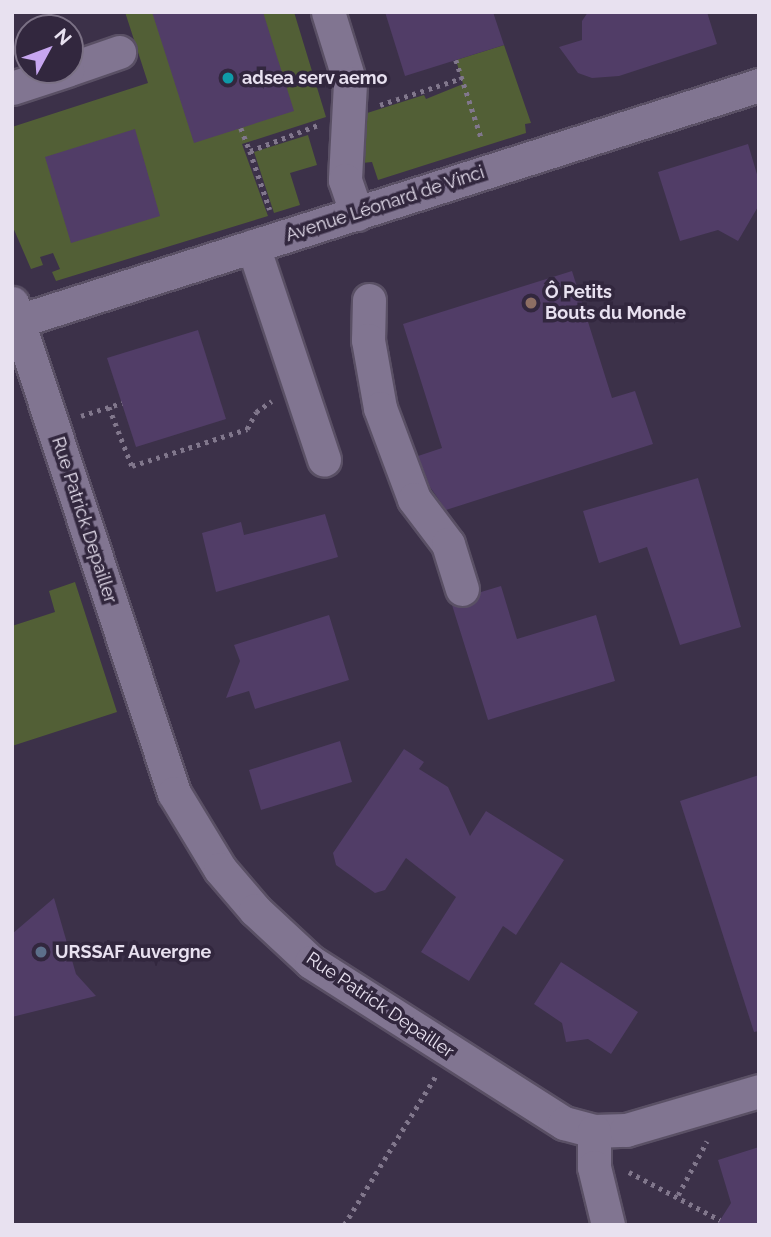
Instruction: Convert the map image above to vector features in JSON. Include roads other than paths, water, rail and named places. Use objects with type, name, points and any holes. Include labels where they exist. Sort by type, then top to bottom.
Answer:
[{"type":"street","points":[[328,12],[350,83],[345,180],[357,214]]},
{"type":"street","points":[[84,64],[119,52]]},
{"type":"street","name":"Avenue Léonard de Vinci","points":[[14,316],[357,214],[759,85]]},
{"type":"street","points":[[266,242],[301,390],[324,459]]},
{"type":"street","points":[[369,300],[368,340],[380,408],[414,499],[448,544],[462,589]]},
{"type":"street","name":"Rue Patrick Depailler","points":[[14,316],[54,426],[174,793],[220,869],[311,962],[564,1124],[594,1131],[663,1122],[759,1091]]},
{"type":"street","points":[[594,1131],[594,1167],[608,1225]]},
{"type":"place","name":"adsea serv aemo","points":[[228,78]]},
{"type":"place","name":"Ô Petits Bouts du Monde","points":[[531,303]]},
{"type":"place","name":"URSSAF Auvergne","points":[[41,952]]}]
